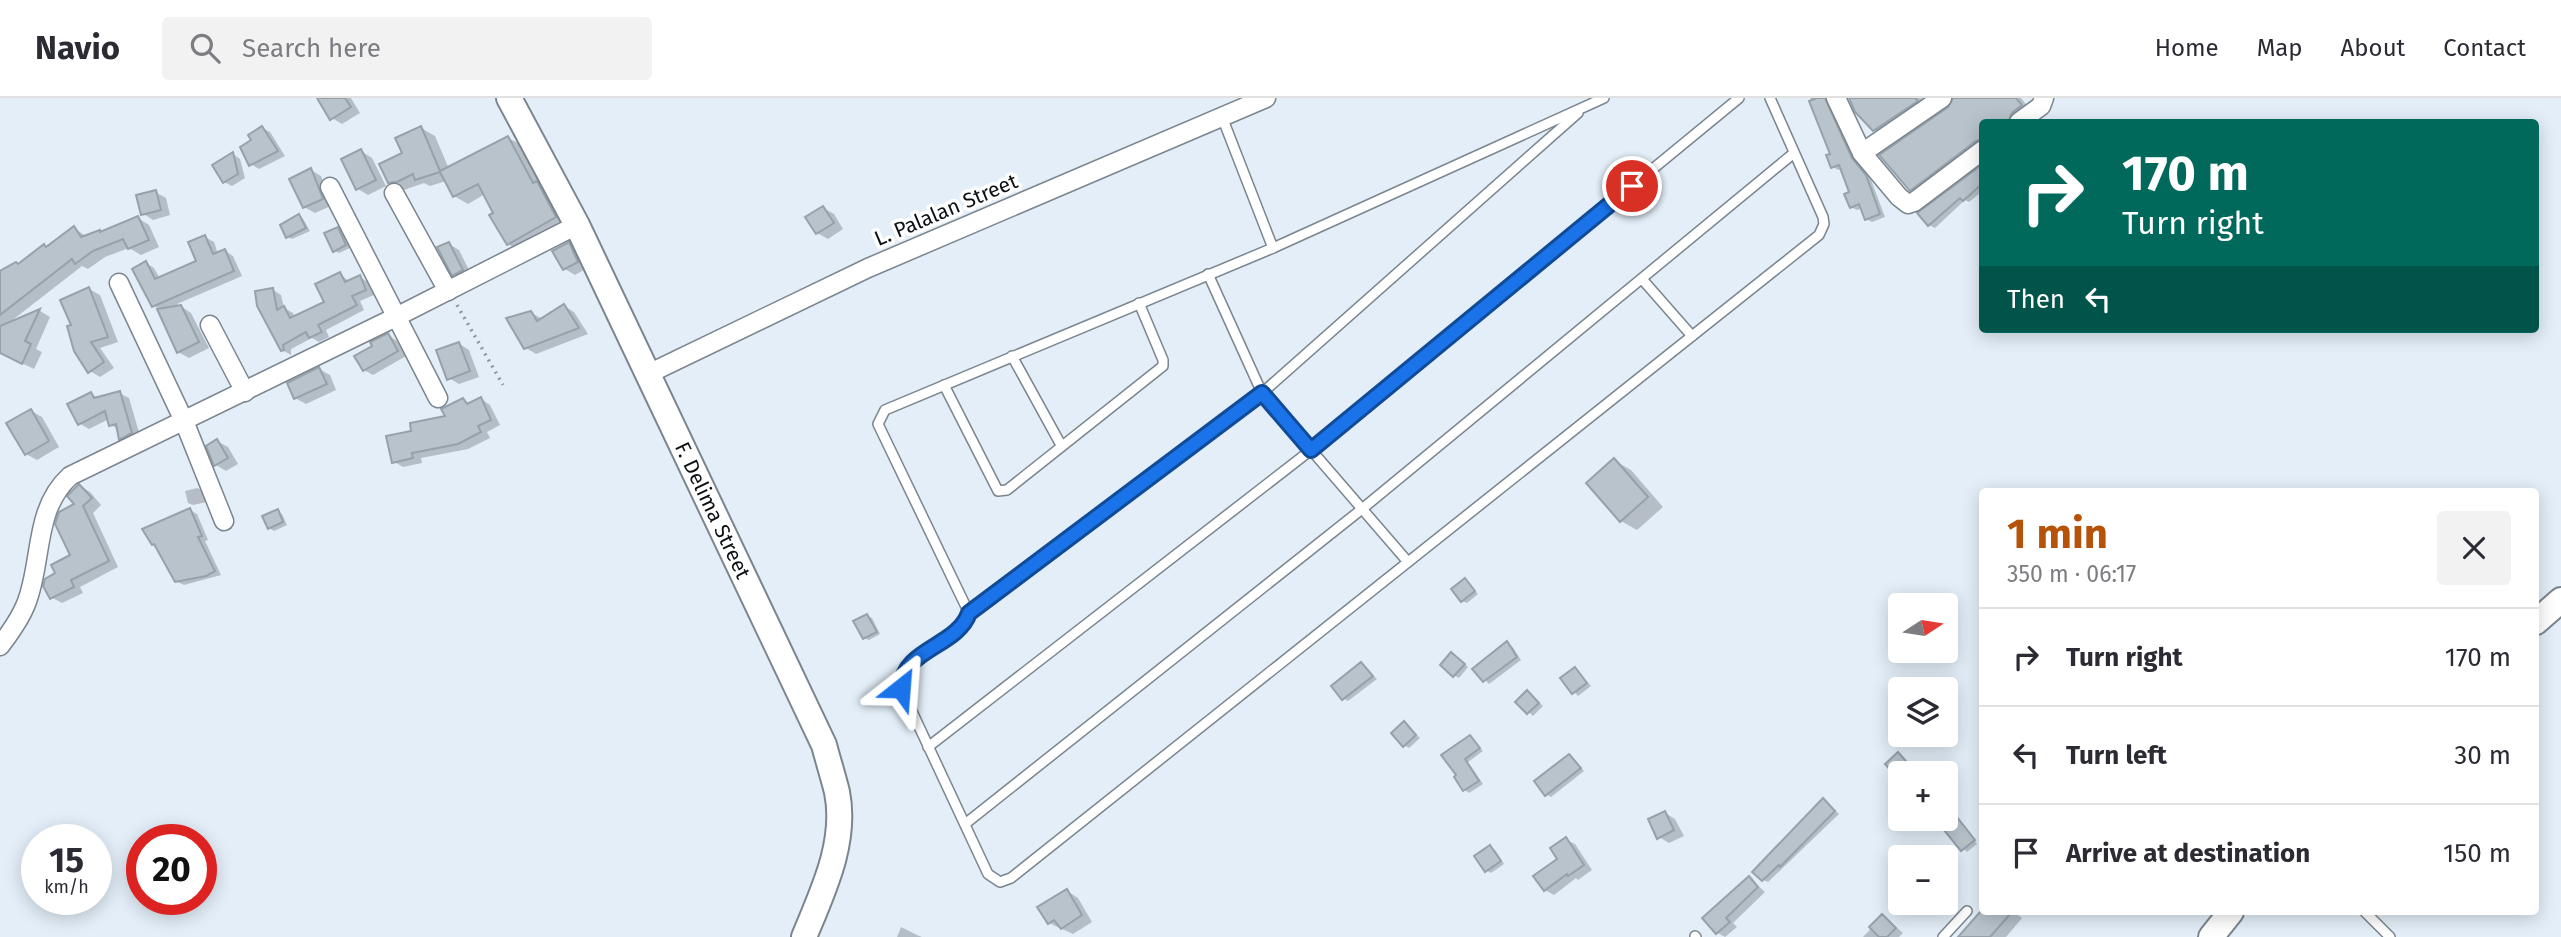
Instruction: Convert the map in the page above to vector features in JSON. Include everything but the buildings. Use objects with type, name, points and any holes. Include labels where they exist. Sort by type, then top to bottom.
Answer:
[{"type":"street","name":"F. Delima Street","points":[[509,98],[577,225],[824,745],[837,793],[839,828],[829,876],[804,937]]},
{"type":"street","name":"L. Palalan Street","points":[[648,374],[868,268],[1266,98]]},
{"type":"street","points":[[1836,98],[1862,153],[1908,204],[1979,153]]},
{"type":"street","points":[[1862,153],[1942,98]]},
{"type":"street","points":[[2023,119],[2041,106],[2044,98]]},
{"type":"street","points":[[330,187],[438,398]]},
{"type":"street","points":[[394,193],[449,291]]},
{"type":"street","points":[[0,646],[12,631],[27,602],[44,516],[60,485],[69,476],[245,392],[577,225]]},
{"type":"street","points":[[119,283],[184,421],[224,522]]},
{"type":"street","points":[[210,325],[245,392]]},
{"type":"street","points":[[2539,619],[2561,600]]},
{"type":"street","points":[[2211,937],[2229,915]]},
{"type":"lane","points":[[969,613],[878,424],[885,410],[1273,248],[1604,98]]},
{"type":"lane","points":[[928,747],[1311,450],[1739,98]]},
{"type":"lane","points":[[1584,107],[1262,393],[969,613],[961,627],[911,663],[902,673],[901,688],[988,874],[1000,882],[1011,878],[1819,234],[1824,224],[1823,217],[1770,98]]},
{"type":"lane","points":[[1222,117],[1273,248]]},
{"type":"lane","points":[[965,824],[1362,509],[1794,153]]},
{"type":"lane","points":[[1208,274],[1262,393],[1408,562]]},
{"type":"lane","points":[[1642,279],[1692,335]]},
{"type":"lane","points":[[944,385],[998,491],[1007,490],[1060,445],[1163,366],[1163,360],[1139,303]]},
{"type":"lane","points":[[1012,356],[1060,445]]},
{"type":"lane","points":[[1943,937],[1967,911]]},
{"type":"lane","points":[[2368,915],[2390,937]]},
{"type":"path","points":[[449,291],[503,385]]},
{"type":"route","points":[[901,688],[902,673],[911,663],[961,627],[969,613],[1262,393],[1311,450],[1632,186]]}]
